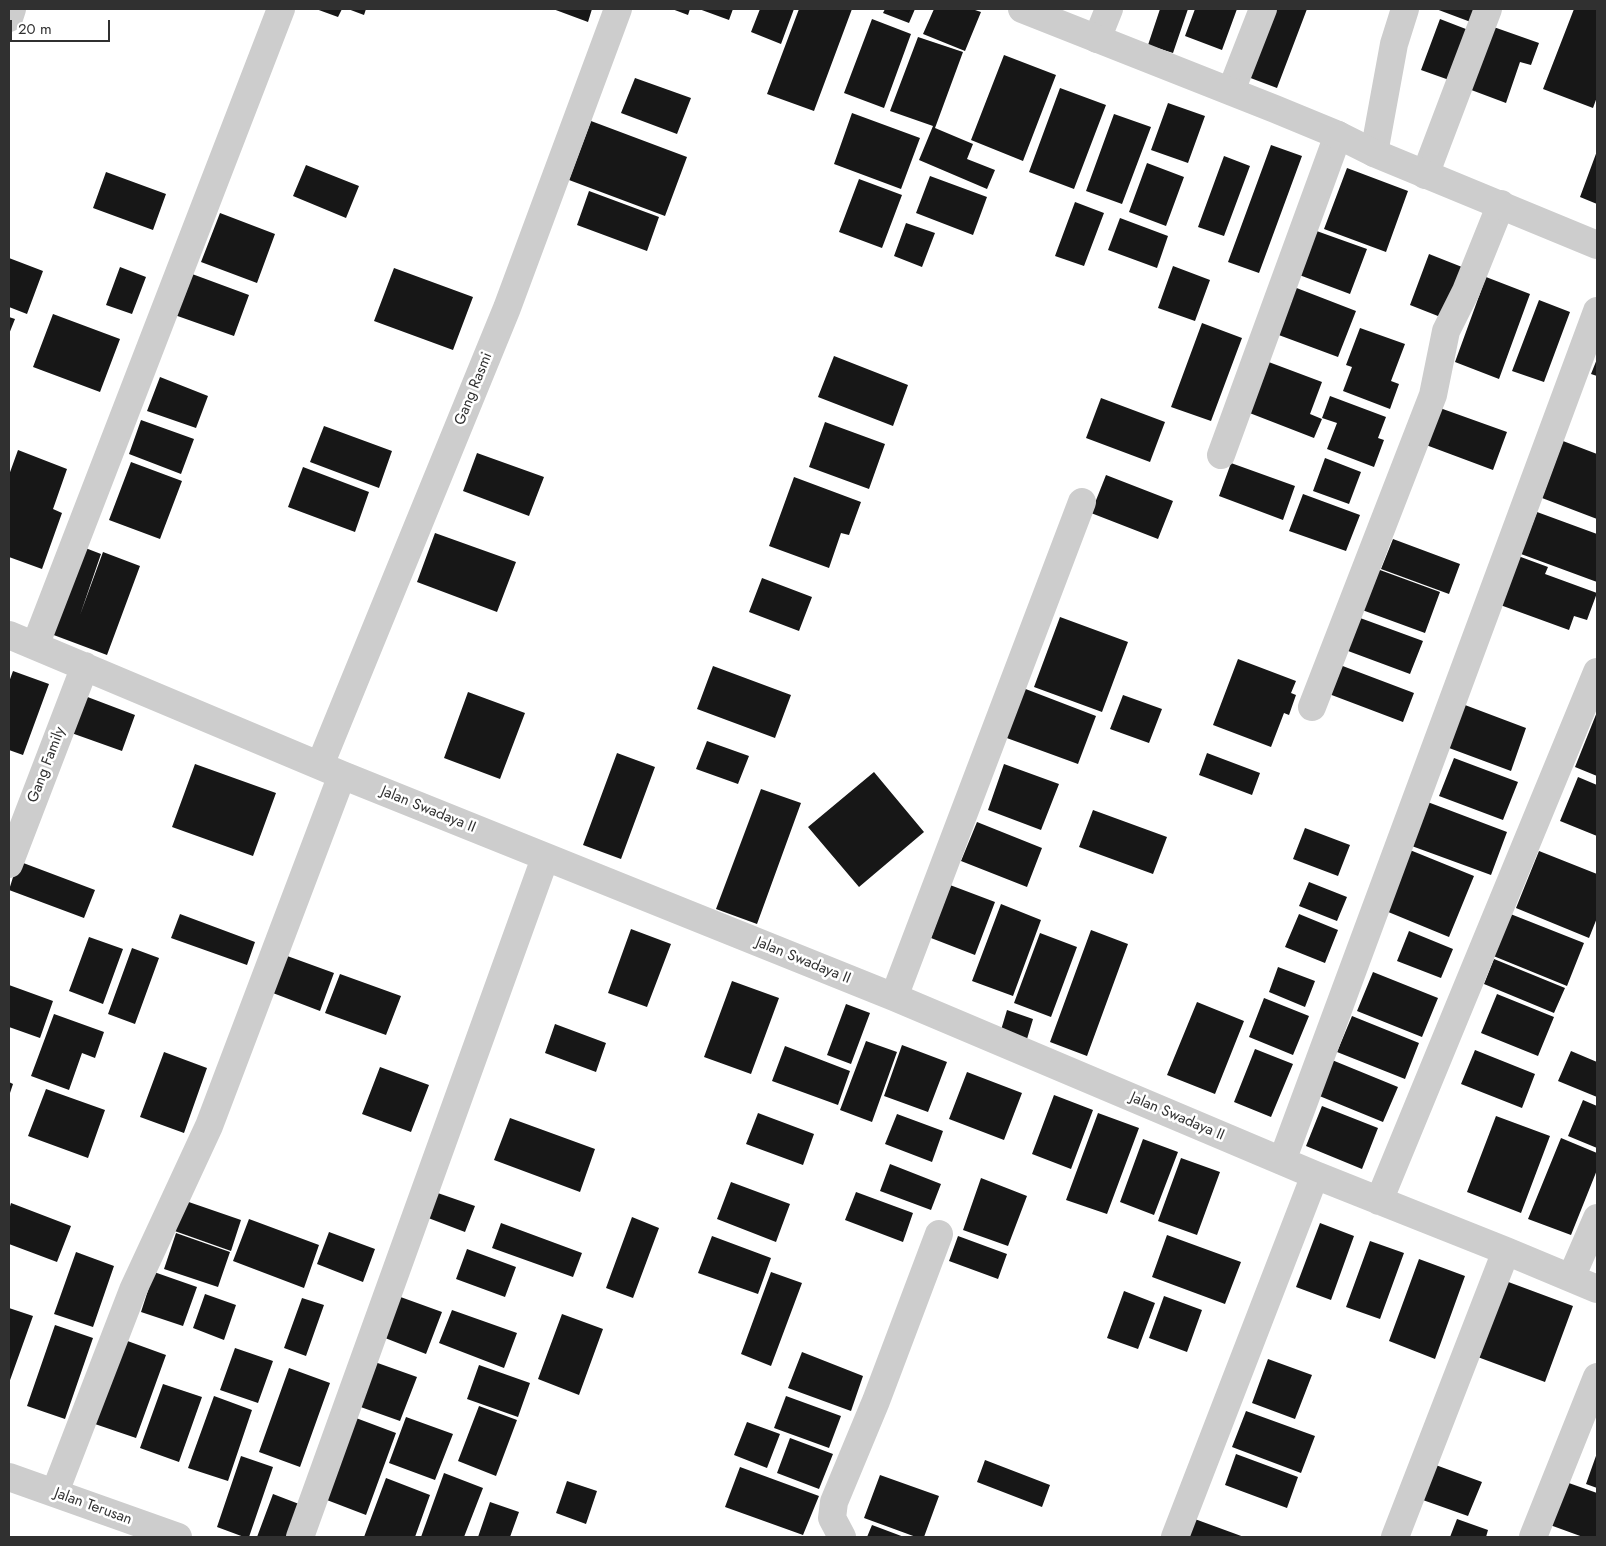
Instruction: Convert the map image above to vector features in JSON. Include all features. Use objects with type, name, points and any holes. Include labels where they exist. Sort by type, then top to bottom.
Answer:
[{"type":"street","points":[[9,18],[12,9]]},
{"type":"street","points":[[35,646],[281,9]]},
{"type":"street","name":"Gang Rasmi","points":[[55,1492],[133,1290],[209,1126],[331,770],[507,308],[618,9]]},
{"type":"street","points":[[1022,9],[1231,91],[1338,135],[1374,154],[1502,204],[1597,245]]},
{"type":"street","points":[[1097,39],[1109,9]]},
{"type":"street","points":[[1231,91],[1263,9]]},
{"type":"street","points":[[1374,154],[1394,44],[1405,9]]},
{"type":"street","points":[[1425,175],[1488,9]]},
{"type":"street","points":[[1221,455],[1338,135]]},
{"type":"street","points":[[1312,706],[1433,395],[1446,331],[1466,291],[1502,204]]},
{"type":"street","points":[[1282,1161],[1597,312]]},
{"type":"street","points":[[894,997],[1082,502]]},
{"type":"street","name":"Jalan Swadaya II","points":[[9,635],[545,858],[894,997],[1315,1175],[1597,1289]]},
{"type":"street","name":"Gang Family","points":[[9,864],[85,666]]},
{"type":"street","points":[[1379,1201],[1597,672]]},
{"type":"street","points":[[300,1537],[545,858]]},
{"type":"street","points":[[1175,1537],[1315,1175]]},
{"type":"street","points":[[1571,1278],[1597,1218]]},
{"type":"street","points":[[842,1537],[832,1518],[834,1502],[876,1401],[939,1234]]},
{"type":"street","points":[[1395,1537],[1506,1251]]},
{"type":"street","points":[[1533,1537],[1597,1377]]},
{"type":"street","name":"Jalan Terusan","points":[[9,1477],[178,1537]]},
{"type":"building","points":[[316,9],[342,9],[338,17]]},
{"type":"building","points":[[348,9],[366,9],[364,15]]},
{"type":"building","points":[[553,9],[592,9],[588,22]]},
{"type":"building","points":[[672,9],[690,9],[688,15]]},
{"type":"building","points":[[699,9],[733,9],[729,20]]},
{"type":"building","points":[[760,9],[794,9],[781,44],[751,32]]},
{"type":"building","points":[[799,9],[852,9],[814,111],[767,94]]},
{"type":"building","points":[[885,9],[915,9],[909,23],[883,13]]},
{"type":"building","points":[[934,9],[972,9],[981,12],[965,51],[923,34]]},
{"type":"building","points":[[1160,9],[1188,9],[1173,53],[1148,45]]},
{"type":"building","points":[[1195,9],[1237,9],[1222,50],[1185,36]]},
{"type":"building","points":[[1265,9],[1307,9],[1277,88],[1240,74]]},
{"type":"building","points":[[1436,9],[1482,9],[1476,24]]},
{"type":"building","points":[[1574,9],[1597,9],[1597,97],[1593,108],[1543,89]]},
{"type":"building","points":[[872,19],[911,34],[884,108],[844,93]]},
{"type":"building","points":[[1440,19],[1471,31],[1452,81],[1421,70]]},
{"type":"building","points":[[1488,25],[1539,43],[1531,65],[1520,62],[1506,103],[1466,88]]},
{"type":"building","points":[[918,37],[963,52],[935,128],[973,144],[967,159],[995,170],[987,189],[919,160],[933,126],[890,111]]},
{"type":"building","points":[[1004,55],[1056,75],[1023,161],[971,140]]},
{"type":"building","points":[[635,78],[691,98],[677,134],[621,113]]},
{"type":"building","points":[[1060,88],[1106,105],[1074,189],[1029,172]]},
{"type":"building","points":[[1168,103],[1205,116],[1188,163],[1151,150]]},
{"type":"building","points":[[852,113],[920,138],[901,189],[834,164]]},
{"type":"building","points":[[1114,114],[1151,127],[1122,204],[1086,191]]},
{"type":"building","points":[[591,121],[687,157],[665,216],[569,180]]},
{"type":"building","points":[[1271,145],[1302,156],[1259,273],[1228,262]]},
{"type":"building","points":[[1597,151],[1597,204],[1580,197]]},
{"type":"building","points":[[1224,156],[1250,166],[1224,236],[1198,227]]},
{"type":"building","points":[[1147,163],[1184,177],[1166,226],[1129,212]]},
{"type":"building","points":[[306,165],[359,186],[346,218],[293,196]]},
{"type":"building","points":[[1347,168],[1408,191],[1386,252],[1324,229]]},
{"type":"building","points":[[106,172],[166,194],[153,230],[93,208]]},
{"type":"building","points":[[930,176],[987,197],[973,235],[916,213]]},
{"type":"building","points":[[859,179],[902,195],[882,248],[839,232]]},
{"type":"building","points":[[589,191],[659,217],[647,251],[577,225]]},
{"type":"building","points":[[1075,202],[1104,213],[1084,266],[1055,256]]},
{"type":"building","points":[[220,213],[275,234],[257,283],[201,262]]},
{"type":"building","points":[[1120,218],[1168,236],[1157,268],[1108,250]]},
{"type":"building","points":[[906,223],[935,233],[922,267],[894,256]]},
{"type":"building","points":[[1311,229],[1367,249],[1350,294],[1294,273]]},
{"type":"building","points":[[1429,254],[1462,267],[1443,318],[1410,305]]},
{"type":"building","points":[[9,258],[43,271],[27,314],[9,307]]},
{"type":"building","points":[[1173,266],[1210,280],[1195,321],[1158,308]]},
{"type":"building","points":[[120,267],[146,277],[132,314],[106,305]]},
{"type":"building","points":[[394,268],[473,297],[453,350],[374,321]]},
{"type":"building","points":[[184,271],[249,295],[234,336],[169,313]]},
{"type":"building","points":[[1486,277],[1530,294],[1499,379],[1455,362]]},
{"type":"building","points":[[1294,287],[1356,311],[1338,357],[1276,334]]},
{"type":"building","points":[[1539,300],[1570,312],[1544,382],[1512,371]]},
{"type":"building","points":[[53,314],[120,339],[100,392],[33,367]]},
{"type":"building","points":[[9,317],[15,319],[9,334]]},
{"type":"building","points":[[1202,323],[1242,338],[1211,421],[1171,407]]},
{"type":"building","points":[[1360,328],[1405,344],[1391,381],[1399,384],[1390,409],[1343,391],[1352,367],[1346,365]]},
{"type":"building","points":[[834,356],[908,385],[893,426],[818,397]]},
{"type":"building","points":[[1597,359],[1597,376],[1591,374]]},
{"type":"building","points":[[1266,361],[1322,382],[1310,414],[1322,419],[1314,438],[1247,412]]},
{"type":"building","points":[[160,377],[208,396],[196,428],[147,411]]},
{"type":"building","points":[[1330,396],[1386,417],[1378,438],[1384,440],[1374,467],[1327,449],[1337,423],[1322,418]]},
{"type":"building","points":[[1101,398],[1165,422],[1150,462],[1086,438]]},
{"type":"building","points":[[1440,408],[1507,432],[1493,470],[1426,445]]},
{"type":"building","points":[[141,420],[194,439],[181,474],[129,454]]},
{"type":"building","points":[[825,422],[885,444],[869,489],[809,467]]},
{"type":"building","points":[[324,426],[392,451],[379,488],[310,462]]},
{"type":"building","points":[[1563,441],[1597,454],[1597,519],[1542,498]]},
{"type":"building","points":[[18,450],[67,469],[53,509],[62,513],[42,569],[9,557],[9,475]]},
{"type":"building","points":[[477,453],[544,477],[529,516],[463,491]]},
{"type":"building","points":[[1325,458],[1361,472],[1349,504],[1313,491]]},
{"type":"building","points":[[131,462],[182,481],[160,539],[109,520]]},
{"type":"building","points":[[1231,463],[1295,486],[1283,520],[1219,496]]},
{"type":"building","points":[[303,467],[369,492],[355,532],[288,507]]},
{"type":"building","points":[[1106,475],[1173,501],[1158,539],[1091,513]]},
{"type":"building","points":[[794,477],[861,502],[849,535],[841,533],[829,568],[769,546]]},
{"type":"building","points":[[1303,494],[1360,515],[1346,551],[1289,531]]},
{"type":"building","points":[[1537,512],[1597,534],[1597,582],[1521,554]]},
{"type":"building","points":[[435,533],[516,562],[497,612],[417,582]]},
{"type":"building","points":[[1393,539],[1460,564],[1449,594],[1381,569]]},
{"type":"building","points":[[75,544],[101,554],[80,615],[103,552],[140,566],[107,655],[43,631]]},
{"type":"building","points":[[1510,553],[1548,567],[1545,574],[1597,593],[1587,620],[1574,616],[1569,630],[1492,602]]},
{"type":"building","points":[[1369,566],[1440,592],[1425,633],[1354,607]]},
{"type":"building","points":[[762,578],[812,597],[799,631],[749,612]]},
{"type":"building","points":[[1352,615],[1423,641],[1410,674],[1340,648]]},
{"type":"building","points":[[1060,617],[1128,642],[1102,712],[1034,687]]},
{"type":"building","points":[[1238,659],[1296,681],[1291,693],[1296,695],[1289,715],[1284,713],[1271,747],[1213,725]]},
{"type":"building","points":[[1340,665],[1414,693],[1403,722],[1329,694]]},
{"type":"building","points":[[713,666],[791,695],[775,738],[697,709]]},
{"type":"building","points":[[13,671],[49,684],[23,755],[9,750],[9,682]]},
{"type":"building","points":[[1023,688],[1096,716],[1078,764],[1004,737]]},
{"type":"building","points":[[468,692],[525,713],[500,779],[444,758]]},
{"type":"building","points":[[77,693],[135,715],[122,751],[63,730]]},
{"type":"building","points":[[1123,695],[1162,709],[1149,743],[1110,729]]},
{"type":"building","points":[[1457,702],[1526,728],[1511,771],[1441,745]]},
{"type":"building","points":[[1597,712],[1597,776],[1575,767]]},
{"type":"building","points":[[707,741],[749,756],[738,784],[696,769]]},
{"type":"building","points":[[617,753],[655,767],[621,859],[583,845]]},
{"type":"building","points":[[1207,753],[1260,773],[1252,795],[1199,775]]},
{"type":"building","points":[[1454,758],[1518,782],[1503,820],[1439,796]]},
{"type":"building","points":[[195,764],[276,793],[253,856],[172,827]]},
{"type":"building","points":[[1004,764],[1059,784],[1041,830],[988,810]]},
{"type":"building","points":[[874,772],[924,832],[859,887],[808,827]]},
{"type":"building","points":[[1578,777],[1597,785],[1597,836],[1560,821]]},
{"type":"building","points":[[761,789],[801,803],[757,924],[716,909]]},
{"type":"building","points":[[1425,801],[1507,832],[1491,875],[1409,845]]},
{"type":"building","points":[[1093,810],[1167,837],[1153,874],[1079,847]]},
{"type":"building","points":[[977,822],[1042,848],[1027,887],[961,861]]},
{"type":"building","points":[[1305,828],[1350,845],[1338,876],[1293,859]]},
{"type":"building","points":[[1405,848],[1474,876],[1449,937],[1381,909]]},
{"type":"building","points":[[1539,851],[1597,874],[1597,918],[1589,938],[1516,908]]},
{"type":"building","points":[[18,861],[95,890],[84,918],[9,890]]},
{"type":"building","points":[[1309,882],[1347,897],[1337,921],[1299,906]]},
{"type":"building","points":[[950,885],[995,902],[975,955],[931,938]]},
{"type":"building","points":[[1001,904],[1041,920],[1013,996],[972,981]]},
{"type":"building","points":[[1508,913],[1584,943],[1567,986],[1491,955]]},
{"type":"building","points":[[180,914],[255,942],[247,965],[171,938]]},
{"type":"building","points":[[1299,914],[1338,930],[1325,963],[1285,947]]},
{"type":"building","points":[[631,929],[671,944],[647,1007],[608,993]]},
{"type":"building","points":[[1091,930],[1128,944],[1087,1056],[1050,1042]]},
{"type":"building","points":[[1409,931],[1453,949],[1441,978],[1397,961]]},
{"type":"building","points":[[1040,933],[1077,947],[1051,1017],[1014,1003]]},
{"type":"building","points":[[89,937],[123,949],[103,1004],[69,991]]},
{"type":"building","points":[[132,948],[159,958],[135,1024],[108,1014]]},
{"type":"building","points":[[279,953],[334,973],[320,1011],[265,990]]},
{"type":"building","points":[[1494,959],[1565,988],[1554,1013],[1484,984]]},
{"type":"building","points":[[1278,967],[1315,981],[1305,1007],[1269,992]]},
{"type":"building","points":[[1373,972],[1438,998],[1422,1037],[1357,1011]]},
{"type":"building","points":[[340,974],[401,996],[386,1035],[325,1013]]},
{"type":"building","points":[[732,981],[779,998],[751,1074],[704,1057]]},
{"type":"building","points":[[9,985],[53,1001],[40,1038],[9,1027]]},
{"type":"building","points":[[1497,994],[1554,1017],[1538,1056],[1481,1033]]},
{"type":"building","points":[[1264,998],[1309,1016],[1293,1055],[1249,1037]]},
{"type":"building","points":[[1197,1002],[1244,1021],[1215,1094],[1167,1075]]},
{"type":"building","points":[[846,1004],[870,1013],[851,1064],[827,1055]]},
{"type":"building","points":[[1007,1010],[1033,1019],[1027,1039],[1001,1030]]},
{"type":"building","points":[[54,1014],[104,1032],[95,1058],[82,1053],[69,1090],[31,1076]]},
{"type":"building","points":[[1352,1016],[1419,1043],[1405,1079],[1337,1052]]},
{"type":"building","points":[[555,1024],[606,1043],[596,1072],[545,1053]]},
{"type":"building","points":[[866,1041],[897,1052],[872,1122],[840,1110]]},
{"type":"building","points":[[902,1045],[947,1062],[928,1112],[884,1096]]},
{"type":"building","points":[[785,1046],[850,1071],[838,1105],[772,1081]]},
{"type":"building","points":[[1255,1049],[1293,1064],[1271,1117],[1234,1102]]},
{"type":"building","points":[[1475,1050],[1535,1074],[1522,1108],[1461,1084]]},
{"type":"building","points":[[1571,1051],[1597,1062],[1597,1097],[1558,1081]]},
{"type":"building","points":[[164,1052],[207,1068],[184,1133],[140,1117]]},
{"type":"building","points":[[1332,1060],[1398,1087],[1383,1122],[1317,1095]]},
{"type":"building","points":[[380,1067],[429,1085],[411,1132],[362,1114]]},
{"type":"building","points":[[967,1072],[1022,1093],[1004,1140],[949,1119]]},
{"type":"building","points":[[9,1082],[13,1084],[9,1096]]},
{"type":"building","points":[[46,1089],[105,1110],[88,1158],[28,1136]]},
{"type":"building","points":[[1054,1095],[1093,1110],[1071,1169],[1032,1154]]},
{"type":"building","points":[[1583,1100],[1597,1106],[1597,1148],[1568,1136]]},
{"type":"building","points":[[1322,1106],[1378,1128],[1362,1169],[1306,1146]]},
{"type":"building","points":[[758,1113],[814,1134],[803,1165],[746,1144]]},
{"type":"building","points":[[1098,1113],[1139,1128],[1107,1214],[1066,1200]]},
{"type":"building","points":[[897,1114],[943,1131],[932,1162],[885,1144]]},
{"type":"building","points":[[1496,1116],[1550,1136],[1521,1213],[1467,1192]]},
{"type":"building","points":[[510,1118],[595,1149],[580,1192],[494,1160]]},
{"type":"building","points":[[1561,1138],[1597,1153],[1597,1170],[1571,1235],[1528,1219]]},
{"type":"building","points":[[1143,1139],[1178,1152],[1154,1215],[1120,1202]]},
{"type":"building","points":[[1181,1158],[1220,1172],[1197,1235],[1158,1221]]},
{"type":"building","points":[[890,1164],[941,1184],[931,1210],[880,1191]]},
{"type":"building","points":[[981,1178],[1027,1196],[1008,1246],[963,1230]]},
{"type":"building","points":[[731,1182],[790,1204],[776,1242],[717,1219]]},
{"type":"building","points":[[432,1191],[475,1206],[465,1232],[423,1216]]},
{"type":"building","points":[[856,1192],[913,1213],[903,1242],[845,1220]]},
{"type":"building","points":[[180,1199],[241,1220],[231,1251],[169,1229]]},
{"type":"building","points":[[11,1203],[71,1226],[57,1262],[9,1244],[9,1210]]},
{"type":"building","points":[[632,1217],[659,1228],[633,1298],[606,1288]]},
{"type":"building","points":[[249,1219],[319,1245],[304,1288],[233,1261]]},
{"type":"building","points":[[501,1223],[582,1253],[573,1277],[492,1248]]},
{"type":"building","points":[[1320,1223],[1354,1236],[1331,1300],[1296,1287]]},
{"type":"building","points":[[329,1232],[375,1249],[363,1282],[317,1264]]},
{"type":"building","points":[[176,1233],[230,1252],[218,1287],[164,1269]]},
{"type":"building","points":[[1167,1235],[1241,1262],[1225,1304],[1152,1277]]},
{"type":"building","points":[[712,1236],[771,1258],[758,1294],[698,1273]]},
{"type":"building","points":[[958,1236],[1007,1254],[998,1279],[949,1261]]},
{"type":"building","points":[[1370,1241],[1404,1253],[1380,1319],[1346,1307]]},
{"type":"building","points":[[467,1249],[516,1267],[505,1297],[456,1279]]},
{"type":"building","points":[[76,1252],[114,1266],[93,1327],[54,1314]]},
{"type":"building","points":[[1419,1259],[1465,1276],[1435,1359],[1389,1341]]},
{"type":"building","points":[[154,1272],[197,1287],[183,1326],[141,1312]]},
{"type":"building","points":[[771,1272],[802,1283],[771,1366],[741,1354]]},
{"type":"building","points":[[1503,1280],[1573,1306],[1545,1382],[1475,1356]]},
{"type":"building","points":[[1124,1291],[1155,1303],[1138,1349],[1107,1338]]},
{"type":"building","points":[[205,1294],[236,1305],[224,1340],[193,1328]]},
{"type":"building","points":[[395,1295],[442,1312],[426,1354],[380,1336]]},
{"type":"building","points":[[1164,1296],[1202,1310],[1187,1352],[1149,1338]]},
{"type":"building","points":[[302,1298],[324,1305],[306,1356],[284,1348]]},
{"type":"building","points":[[9,1308],[33,1316],[9,1383]]},
{"type":"building","points":[[452,1310],[517,1333],[504,1368],[439,1343]]},
{"type":"building","points":[[562,1314],[603,1329],[579,1395],[538,1379]]},
{"type":"building","points":[[55,1325],[93,1338],[65,1419],[27,1406]]},
{"type":"building","points":[[122,1339],[166,1355],[136,1438],[92,1423]]},
{"type":"building","points":[[235,1348],[273,1361],[258,1403],[220,1390]]},
{"type":"building","points":[[802,1352],[863,1376],[851,1411],[788,1388]]},
{"type":"building","points":[[1268,1359],[1312,1375],[1295,1419],[1252,1403]]},
{"type":"building","points":[[372,1361],[417,1377],[400,1421],[355,1405]]},
{"type":"building","points":[[479,1365],[530,1383],[518,1417],[467,1399]]},
{"type":"building","points":[[289,1368],[330,1383],[300,1467],[259,1452]]},
{"type":"building","points":[[163,1384],[202,1397],[179,1462],[140,1448]]},
{"type":"building","points":[[214,1396],[252,1410],[228,1481],[188,1468]]},
{"type":"building","points":[[786,1396],[841,1416],[829,1448],[774,1428]]},
{"type":"building","points":[[479,1406],[517,1420],[496,1476],[458,1461]]},
{"type":"building","points":[[1246,1411],[1315,1436],[1301,1473],[1232,1447]]},
{"type":"building","points":[[348,1415],[396,1433],[366,1515],[319,1497]]},
{"type":"building","points":[[406,1417],[453,1434],[435,1480],[389,1463]]},
{"type":"building","points":[[747,1422],[780,1434],[767,1468],[734,1455]]},
{"type":"building","points":[[790,1438],[833,1454],[819,1489],[777,1473]]},
{"type":"building","points":[[1597,1453],[1597,1488],[1586,1484]]},
{"type":"building","points":[[1236,1454],[1298,1477],[1287,1508],[1225,1485]]},
{"type":"building","points":[[241,1456],[273,1467],[249,1537],[217,1527]]},
{"type":"building","points":[[985,1460],[1050,1485],[1042,1507],[977,1482]]},
{"type":"building","points":[[1433,1464],[1482,1482],[1468,1516],[1420,1499]]},
{"type":"building","points":[[740,1467],[819,1496],[803,1535],[725,1507]]},
{"type":"building","points":[[444,1473],[483,1488],[464,1537],[421,1537]]},
{"type":"building","points":[[880,1475],[939,1496],[924,1537],[916,1537],[864,1518]]},
{"type":"building","points":[[386,1478],[430,1495],[415,1537],[364,1537]]},
{"type":"building","points":[[567,1481],[597,1491],[586,1524],[556,1513]]},
{"type":"building","points":[[1566,1482],[1597,1493],[1597,1537],[1583,1537],[1550,1525]]},
{"type":"building","points":[[273,1494],[299,1504],[287,1537],[257,1537]]},
{"type":"building","points":[[490,1502],[519,1512],[510,1537],[478,1537]]},
{"type":"building","points":[[1192,1518],[1244,1537],[1185,1537]]},
{"type":"building","points":[[1457,1519],[1488,1530],[1486,1537],[1450,1537]]},
{"type":"building","points":[[872,1525],[904,1537],[867,1537]]}]
